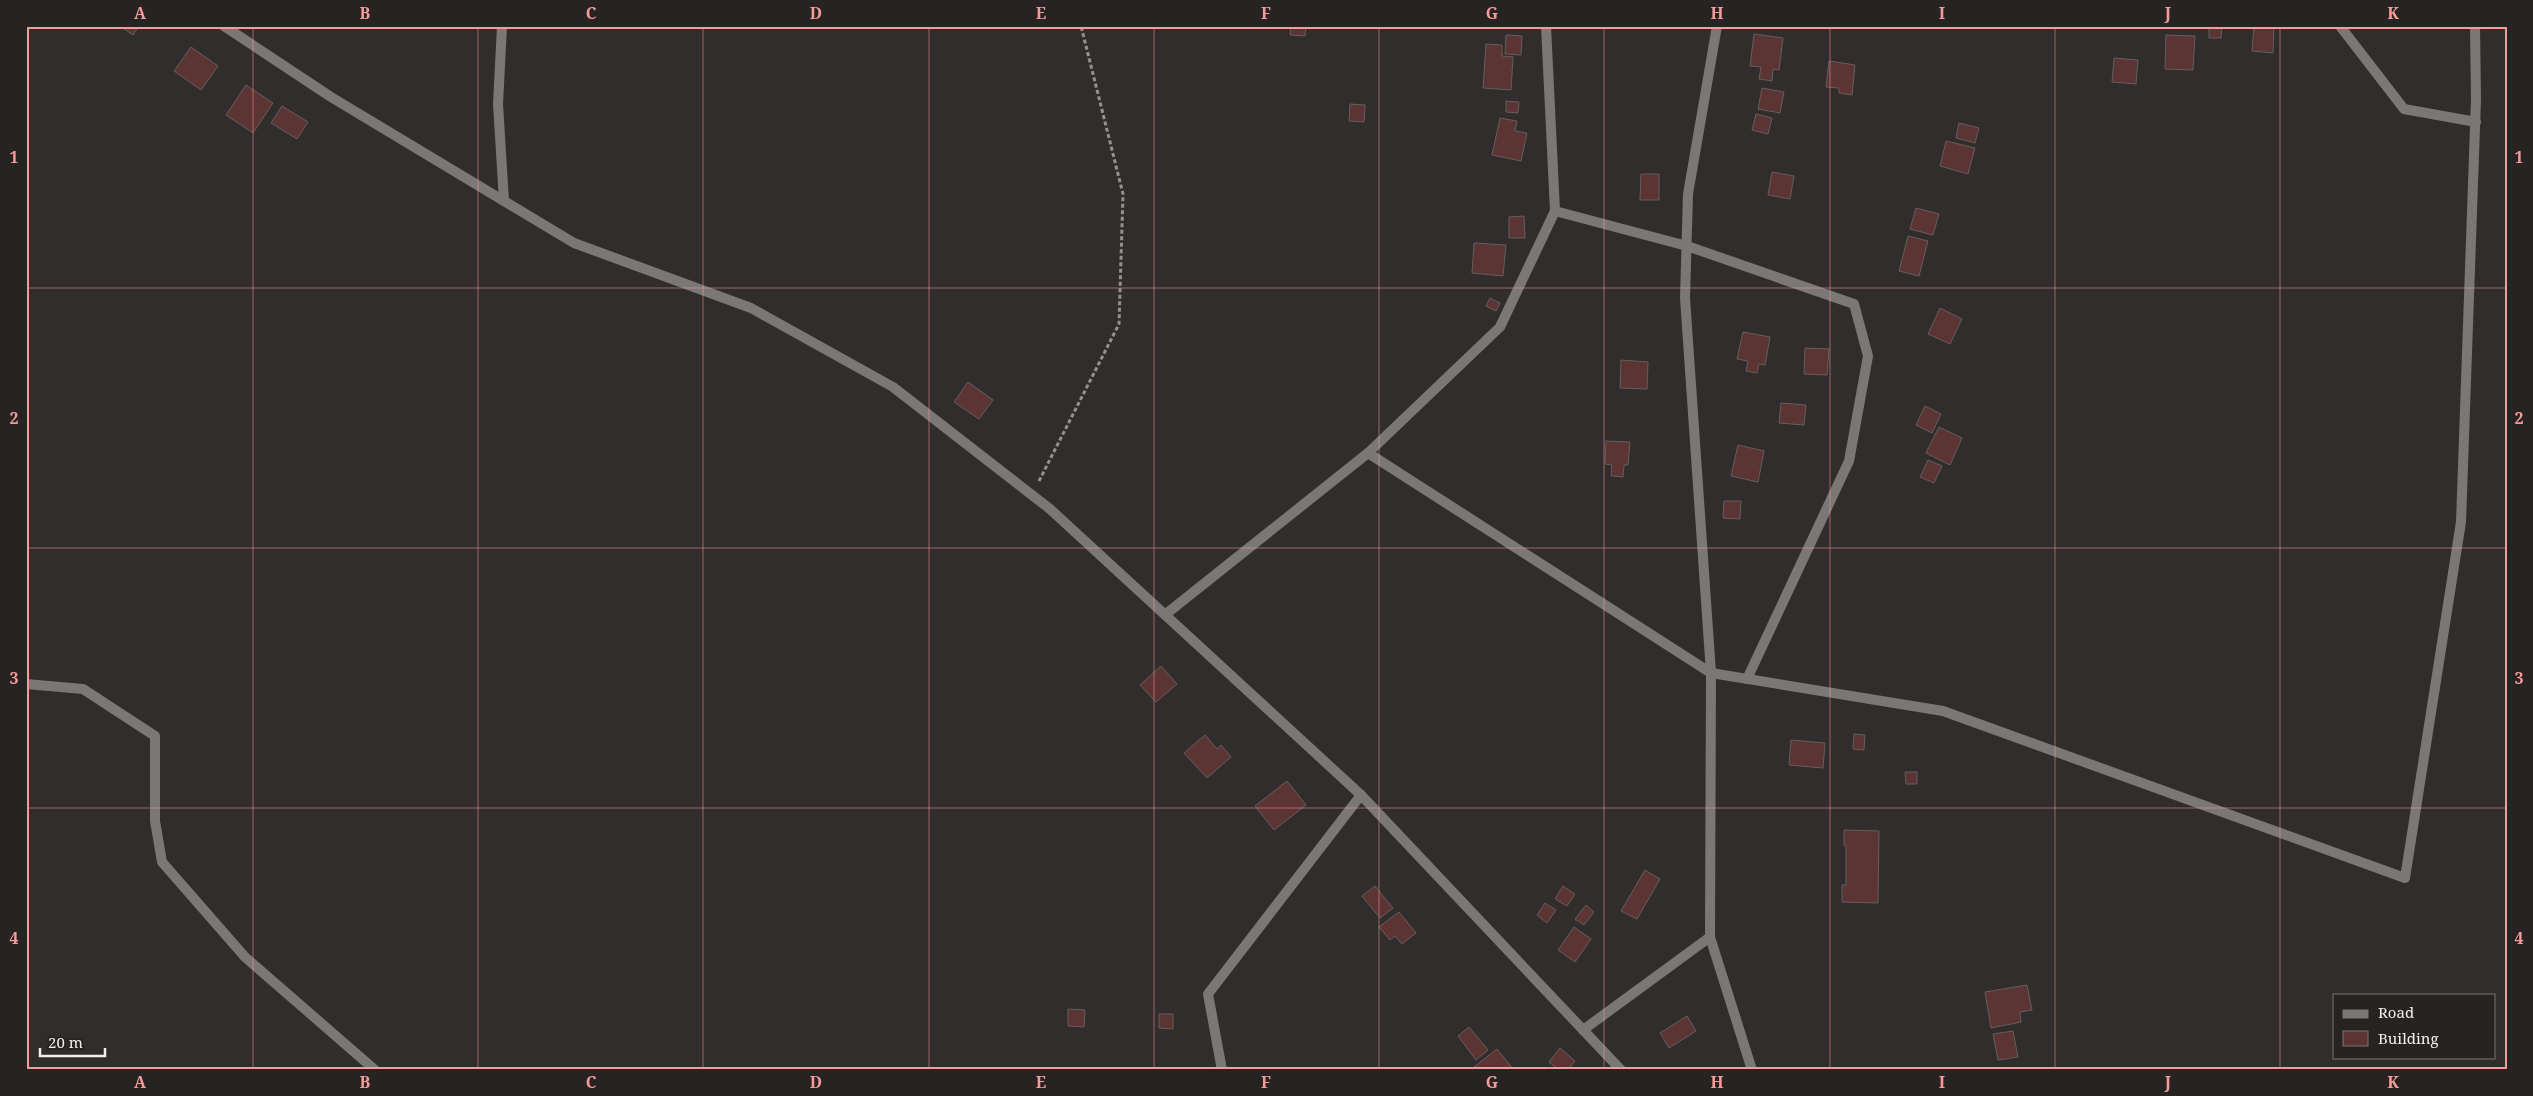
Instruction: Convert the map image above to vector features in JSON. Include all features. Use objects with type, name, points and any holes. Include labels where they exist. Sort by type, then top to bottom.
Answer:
[{"type":"street","points":[[224,26],[331,97],[574,243],[759,312],[893,387],[1032,495],[1166,614],[1361,795],[1621,1070]]},
{"type":"street","points":[[502,26],[498,104],[504,201]]},
{"type":"street","points":[[1166,614],[1368,453],[1500,327],[1555,211],[1546,26]]},
{"type":"street","points":[[1717,26],[1688,194],[1685,298],[1711,673],[1710,937],[1752,1070]]},
{"type":"street","points":[[2340,26],[2404,109],[2476,122]]},
{"type":"street","points":[[1368,453],[1711,673],[1943,710],[2405,878],[2461,522],[2476,122],[2475,26]]},
{"type":"street","points":[[1555,211],[1686,246],[1854,304],[1868,356],[1849,461],[1747,679]]},
{"type":"street","points":[[26,684],[82,689],[156,736],[155,821],[162,862],[245,957],[375,1070]]},
{"type":"street","points":[[1222,1070],[1208,994],[1361,795]]},
{"type":"street","points":[[1583,1030],[1710,937]]},
{"type":"path","points":[[1032,495],[1119,324],[1123,194],[1080,26]]},
{"type":"building","points":[[120,26],[139,26],[133,35]]},
{"type":"building","points":[[1291,26],[1306,26],[1305,36],[1290,35]]},
{"type":"building","points":[[2209,26],[2222,26],[2221,38],[2209,38]]},
{"type":"building","points":[[2254,26],[2274,26],[2273,53],[2252,51]]},
{"type":"building","points":[[1754,34],[1783,38],[1779,70],[1773,69],[1772,81],[1759,79],[1761,67],[1750,66]]},
{"type":"building","points":[[1506,35],[1522,36],[1521,55],[1505,54]]},
{"type":"building","points":[[2166,35],[2195,36],[2193,70],[2165,69]]},
{"type":"building","points":[[1486,44],[1502,45],[1502,56],[1513,57],[1511,90],[1483,88]]},
{"type":"building","points":[[191,47],[218,66],[201,90],[174,71]]},
{"type":"building","points":[[2114,58],[2138,60],[2136,84],[2112,82]]},
{"type":"building","points":[[1829,61],[1855,65],[1852,95],[1839,93],[1839,88],[1826,87]]},
{"type":"building","points":[[246,85],[273,103],[253,133],[226,115]]},
{"type":"building","points":[[1762,88],[1784,92],[1780,113],[1758,109]]},
{"type":"building","points":[[1506,101],[1519,102],[1518,113],[1506,112]]},
{"type":"building","points":[[1350,104],[1365,105],[1364,122],[1349,121]]},
{"type":"building","points":[[282,106],[308,122],[297,139],[271,123]]},
{"type":"building","points":[[1756,114],[1772,118],[1768,134],[1752,130]]},
{"type":"building","points":[[1500,118],[1517,121],[1515,131],[1527,133],[1521,161],[1492,155]]},
{"type":"building","points":[[1959,123],[1979,128],[1975,143],[1956,138]]},
{"type":"building","points":[[1946,141],[1975,148],[1968,174],[1940,166]]},
{"type":"building","points":[[1772,172],[1794,176],[1790,199],[1768,195]]},
{"type":"building","points":[[1641,174],[1659,174],[1659,200],[1640,200]]},
{"type":"building","points":[[1916,208],[1939,214],[1933,235],[1910,229]]},
{"type":"building","points":[[1524,216],[1525,238],[1509,238],[1509,217]]},
{"type":"building","points":[[1908,236],[1928,241],[1919,276],[1899,271]]},
{"type":"building","points":[[1474,243],[1506,245],[1503,276],[1472,273]]},
{"type":"building","points":[[1490,298],[1500,303],[1496,311],[1486,306]]},
{"type":"building","points":[[1940,308],[1962,319],[1950,344],[1928,334]]},
{"type":"building","points":[[1743,332],[1770,337],[1765,365],[1759,364],[1757,373],[1746,371],[1748,361],[1737,359]]},
{"type":"building","points":[[1805,348],[1829,349],[1827,375],[1804,374]]},
{"type":"building","points":[[1621,360],[1648,362],[1647,389],[1620,388]]},
{"type":"building","points":[[968,382],[993,400],[979,419],[954,402]]},
{"type":"building","points":[[1781,403],[1806,405],[1804,425],[1779,423]]},
{"type":"building","points":[[1925,406],[1941,414],[1932,433],[1916,425]]},
{"type":"building","points":[[1939,427],[1962,438],[1950,465],[1926,453]]},
{"type":"building","points":[[1606,441],[1630,442],[1628,465],[1624,465],[1623,477],[1611,476],[1612,465],[1605,464]]},
{"type":"building","points":[[1738,445],[1764,451],[1758,482],[1731,476]]},
{"type":"building","points":[[1928,460],[1942,466],[1934,483],[1920,477]]},
{"type":"building","points":[[1724,501],[1741,501],[1740,519],[1723,518]]},
{"type":"building","points":[[1161,666],[1177,684],[1156,702],[1140,685]]},
{"type":"building","points":[[1854,734],[1865,735],[1864,750],[1853,749]]},
{"type":"building","points":[[1205,735],[1217,749],[1221,745],[1231,757],[1207,778],[1184,753]]},
{"type":"building","points":[[1791,740],[1825,743],[1823,768],[1789,765]]},
{"type":"building","points":[[1905,772],[1917,772],[1917,784],[1906,784]]},
{"type":"building","points":[[1287,781],[1306,805],[1274,830],[1255,806]]},
{"type":"building","points":[[1844,830],[1879,831],[1878,903],[1842,902],[1842,885],[1846,885]]},
{"type":"building","points":[[1645,870],[1660,879],[1637,919],[1621,911]]},
{"type":"building","points":[[1375,886],[1393,908],[1380,918],[1362,896]]},
{"type":"building","points":[[1563,886],[1575,894],[1567,906],[1555,899]]},
{"type":"building","points":[[1545,903],[1556,910],[1547,923],[1537,915]]},
{"type":"building","points":[[1586,905],[1594,912],[1584,925],[1575,919]]},
{"type":"building","points":[[1399,912],[1416,933],[1402,944],[1395,936],[1390,940],[1379,927]]},
{"type":"building","points":[[1574,927],[1591,939],[1575,962],[1558,950]]},
{"type":"building","points":[[2027,985],[2032,1010],[2020,1012],[2021,1022],[1991,1028],[1985,992]]},
{"type":"building","points":[[1068,1009],[1085,1010],[1084,1027],[1068,1026]]},
{"type":"building","points":[[1159,1014],[1173,1014],[1173,1029],[1159,1028]]},
{"type":"building","points":[[1687,1016],[1696,1031],[1669,1048],[1660,1033]]},
{"type":"building","points":[[1469,1027],[1488,1050],[1476,1060],[1458,1036]]},
{"type":"building","points":[[2013,1031],[2018,1057],[1998,1060],[1993,1034]]},
{"type":"building","points":[[1560,1048],[1575,1061],[1568,1070],[1559,1070],[1549,1062]]},
{"type":"building","points":[[1497,1049],[1514,1070],[1477,1070],[1474,1067]]}]
